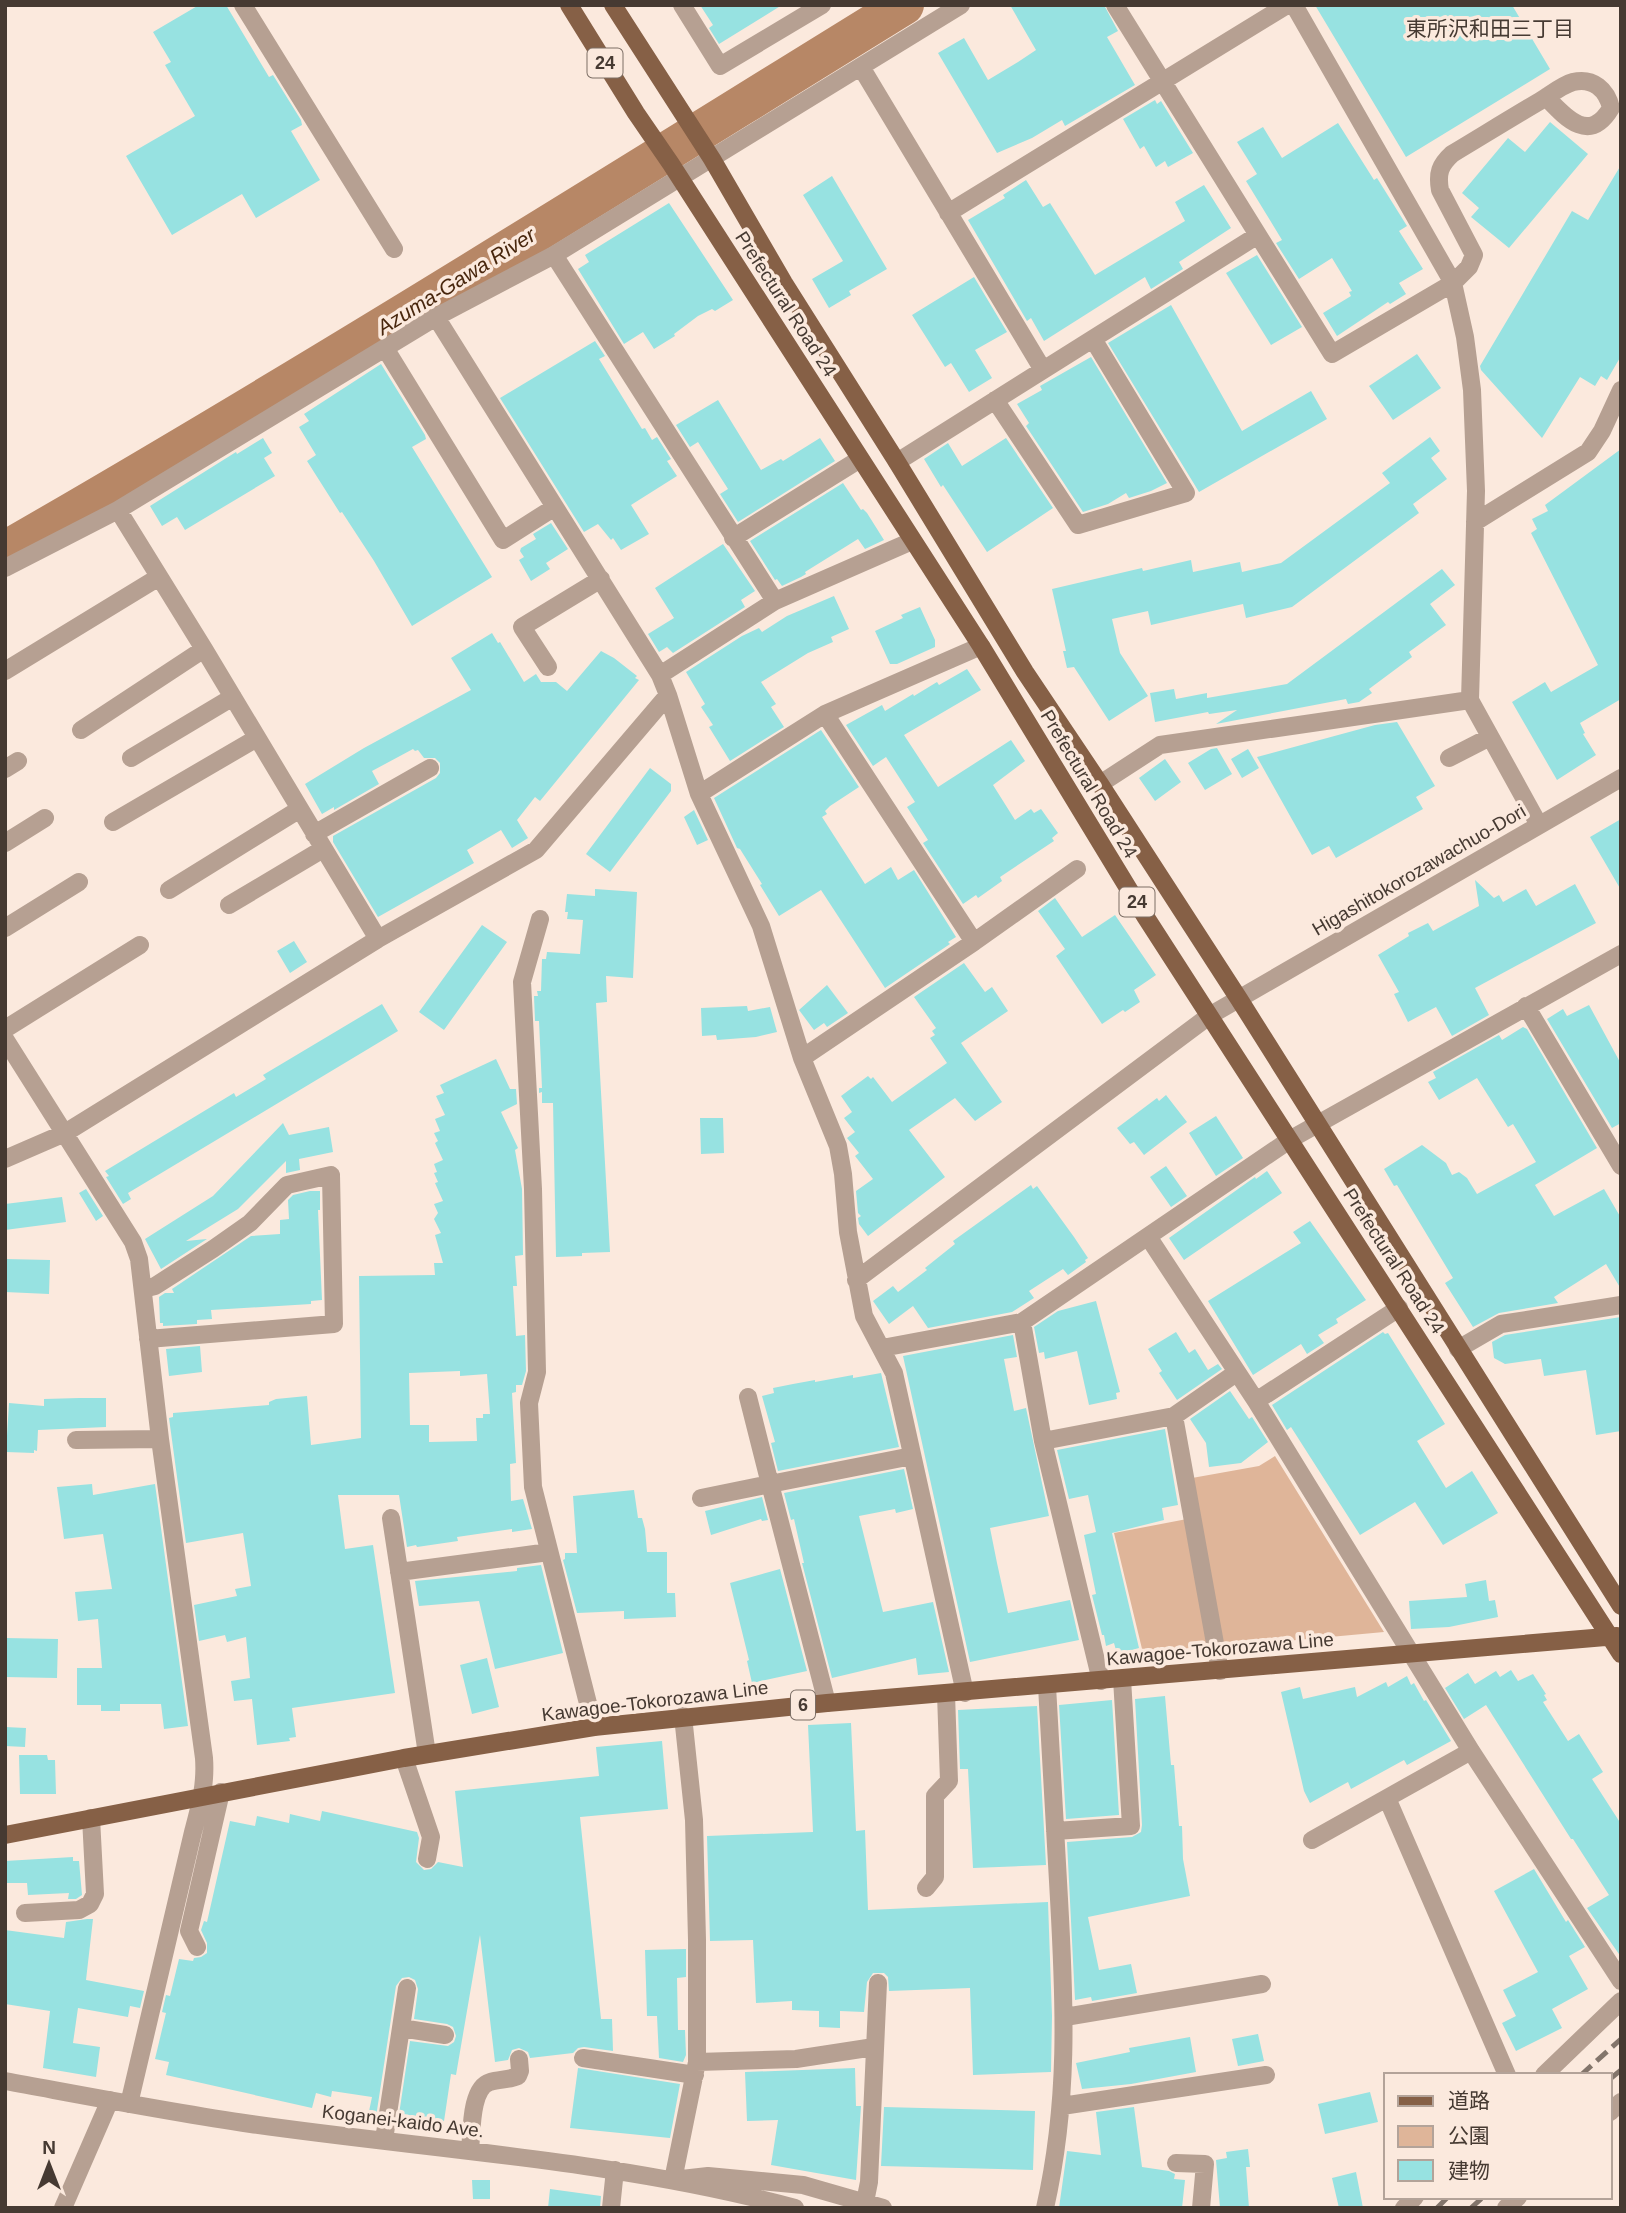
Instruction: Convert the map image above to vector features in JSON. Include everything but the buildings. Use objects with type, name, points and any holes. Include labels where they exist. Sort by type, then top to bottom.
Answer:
[{"type":"main road","name":"24","points":[[569,5],[676,171]]},
{"type":"main road","name":"24","points":[[613,5],[707,152]]},
{"type":"main road","name":"Prefectural Road 24","points":[[707,152],[784,283],[1025,672],[1239,999],[1621,1606]]},
{"type":"main road","name":"Prefectural Road 24","points":[[676,171],[981,646],[1209,1016],[1615,1636]]},
{"type":"main road","name":"24","points":[[1615,1636],[1621,1654]]},
{"type":"main road","name":"Kawagoe-Tokorozawa Line","points":[[5,1835],[404,1758],[594,1727],[827,1703],[1615,1636]]},
{"type":"street","points":[[243,5],[394,249]]},
{"type":"street","points":[[682,5],[720,66],[822,5]]},
{"type":"street","points":[[5,568],[118,510],[436,317],[554,255],[676,171],[861,67],[961,5]]},
{"type":"street","points":[[1115,5],[1332,354],[1453,283],[1469,267],[1474,255],[1440,190],[1438,172],[1452,154],[1546,97]]},
{"type":"street","points":[[948,213],[1287,5]]},
{"type":"street","points":[[1294,5],[1453,283],[1465,337],[1472,390],[1475,522],[1470,700],[1539,825]]},
{"type":"street","points":[[861,67],[1043,370]]},
{"type":"street","points":[[897,462],[1258,235]]},
{"type":"street","points":[[554,255],[775,601]]},
{"type":"street","points":[[436,317],[660,675],[699,794],[761,926],[802,1058],[838,1146],[856,1280],[864,1316],[894,1373],[965,1693]]},
{"type":"street","points":[[995,400],[1078,526],[1186,493],[1093,339]]},
{"type":"street","points":[[385,348],[503,540],[555,507]]},
{"type":"street","points":[[1475,522],[1588,452],[1602,431],[1621,390]]},
{"type":"street","points":[[733,538],[860,459]]},
{"type":"street","points":[[118,510],[378,939]]},
{"type":"street","points":[[660,675],[775,601],[912,541]]},
{"type":"street","points":[[5,671],[159,576]]},
{"type":"street","points":[[548,667],[522,627],[601,579]]},
{"type":"street","points":[[699,794],[825,714],[981,646]]},
{"type":"street","points":[[81,730],[204,649]]},
{"type":"street","points":[[5,1159],[65,1133],[378,939],[536,850],[668,695]]},
{"type":"street","points":[[131,758],[233,697]]},
{"type":"street","points":[[1100,784],[1160,745],[1470,700]]},
{"type":"street","points":[[825,714],[974,942]]},
{"type":"street","points":[[1449,758],[1490,737]]},
{"type":"street","points":[[113,822],[257,738]]},
{"type":"street","points":[[229,905],[319,841],[430,768]]},
{"type":"street","name":"Higashitokorozawachuo-Dori","points":[[856,1280],[1209,1016],[1621,778]]},
{"type":"street","points":[[169,890],[300,809]]},
{"type":"street","points":[[5,843],[45,818]]},
{"type":"street","points":[[802,1058],[1077,869]]},
{"type":"street","points":[[5,928],[79,882]]},
{"type":"street","points":[[540,919],[522,982],[533,1189],[537,1372],[529,1403],[533,1487],[594,1727]]},
{"type":"street","points":[[5,1028],[140,945]]},
{"type":"street","points":[[882,1348],[1022,1322],[1291,1139],[1621,954]]},
{"type":"street","points":[[1526,1006],[1614,1141],[1621,1166]]},
{"type":"street","points":[[5,1038],[133,1242],[139,1259],[205,1779],[212,1794],[189,1931],[197,1947]]},
{"type":"street","points":[[143,1289],[155,1286],[214,1249],[250,1223],[287,1185],[331,1175],[334,1324],[148,1339]]},
{"type":"street","points":[[1149,1238],[1256,1401],[1471,1751],[1621,1981]]},
{"type":"street","points":[[1458,1349],[1501,1324],[1621,1305]]},
{"type":"street","points":[[1256,1401],[1399,1308]]},
{"type":"street","points":[[1022,1322],[1043,1441],[1101,1681]]},
{"type":"street","points":[[1043,1441],[1174,1416],[1236,1373]]},
{"type":"street","points":[[748,1396],[827,1703]]},
{"type":"street","points":[[1174,1416],[1220,1671]]},
{"type":"street","points":[[75,1440],[160,1439]]},
{"type":"street","points":[[701,1497],[912,1456]]},
{"type":"street","points":[[391,1518],[427,1754]]},
{"type":"street","points":[[399,1573],[549,1552]]},
{"type":"street","points":[[1055,1831],[1131,1826],[1122,1679]]},
{"type":"street","points":[[1045,2208],[1062,2106],[1065,2017],[1047,1686]]},
{"type":"street","points":[[926,1888],[935,1877],[934,1796],[949,1781],[946,1694]]},
{"type":"street","points":[[683,1716],[694,1820],[698,1940],[696,2068],[673,2180],[708,2176],[803,2185],[883,2208]]},
{"type":"street","points":[[1312,1840],[1471,1751]]},
{"type":"street","points":[[404,1758],[430,1837],[427,1859]]},
{"type":"street","points":[[129,2104],[192,1832],[212,1794]]},
{"type":"street","points":[[1387,1798],[1506,2073]]},
{"type":"street","points":[[25,1913],[79,1910],[90,1904],[95,1894],[91,1818]]},
{"type":"street","points":[[864,2202],[869,2182],[878,1983]]},
{"type":"street","points":[[1065,2017],[1262,1984]]},
{"type":"street","points":[[383,2140],[407,1988]]},
{"type":"street","points":[[1546,2073],[1621,2000]]},
{"type":"street","points":[[401,2028],[445,2035]]},
{"type":"street","points":[[583,2058],[696,2068],[796,2059],[874,2047]]},
{"type":"street","points":[[470,2150],[477,2094],[483,2085],[518,2076],[519,2059]]},
{"type":"street","points":[[1062,2106],[1266,2075]]},
{"type":"street","name":"Koganei-kaido Ave.","points":[[5,2081],[251,2124],[615,2170],[673,2180],[795,2208]]},
{"type":"street","points":[[63,2208],[110,2100]]},
{"type":"street","points":[[1175,2163],[1205,2164],[1201,2208]]},
{"type":"street","points":[[611,2208],[615,2170]]},
{"type":"green space","points":[[1275,1456],[1384,1632],[1223,1647],[1192,1478],[1259,1466]]},
{"type":"green space","points":[[1187,1519],[1208,1646],[1143,1653],[1114,1533]]},
{"type":"waterway","name":"Azuma-Gawa River","points":[[5,551],[344,350],[904,5]]},
{"type":"railway","points":[[1583,2073],[1621,2039]]},
{"type":"railway","points":[[1612,2077],[1621,2070]]},
{"type":"railway","points":[[1437,2208],[1446,2199]]},
{"type":"railway","points":[[1471,2208],[1481,2199]]},
{"type":"district","name":"東所沢和田三丁目","points":[[1490,28]]}]
